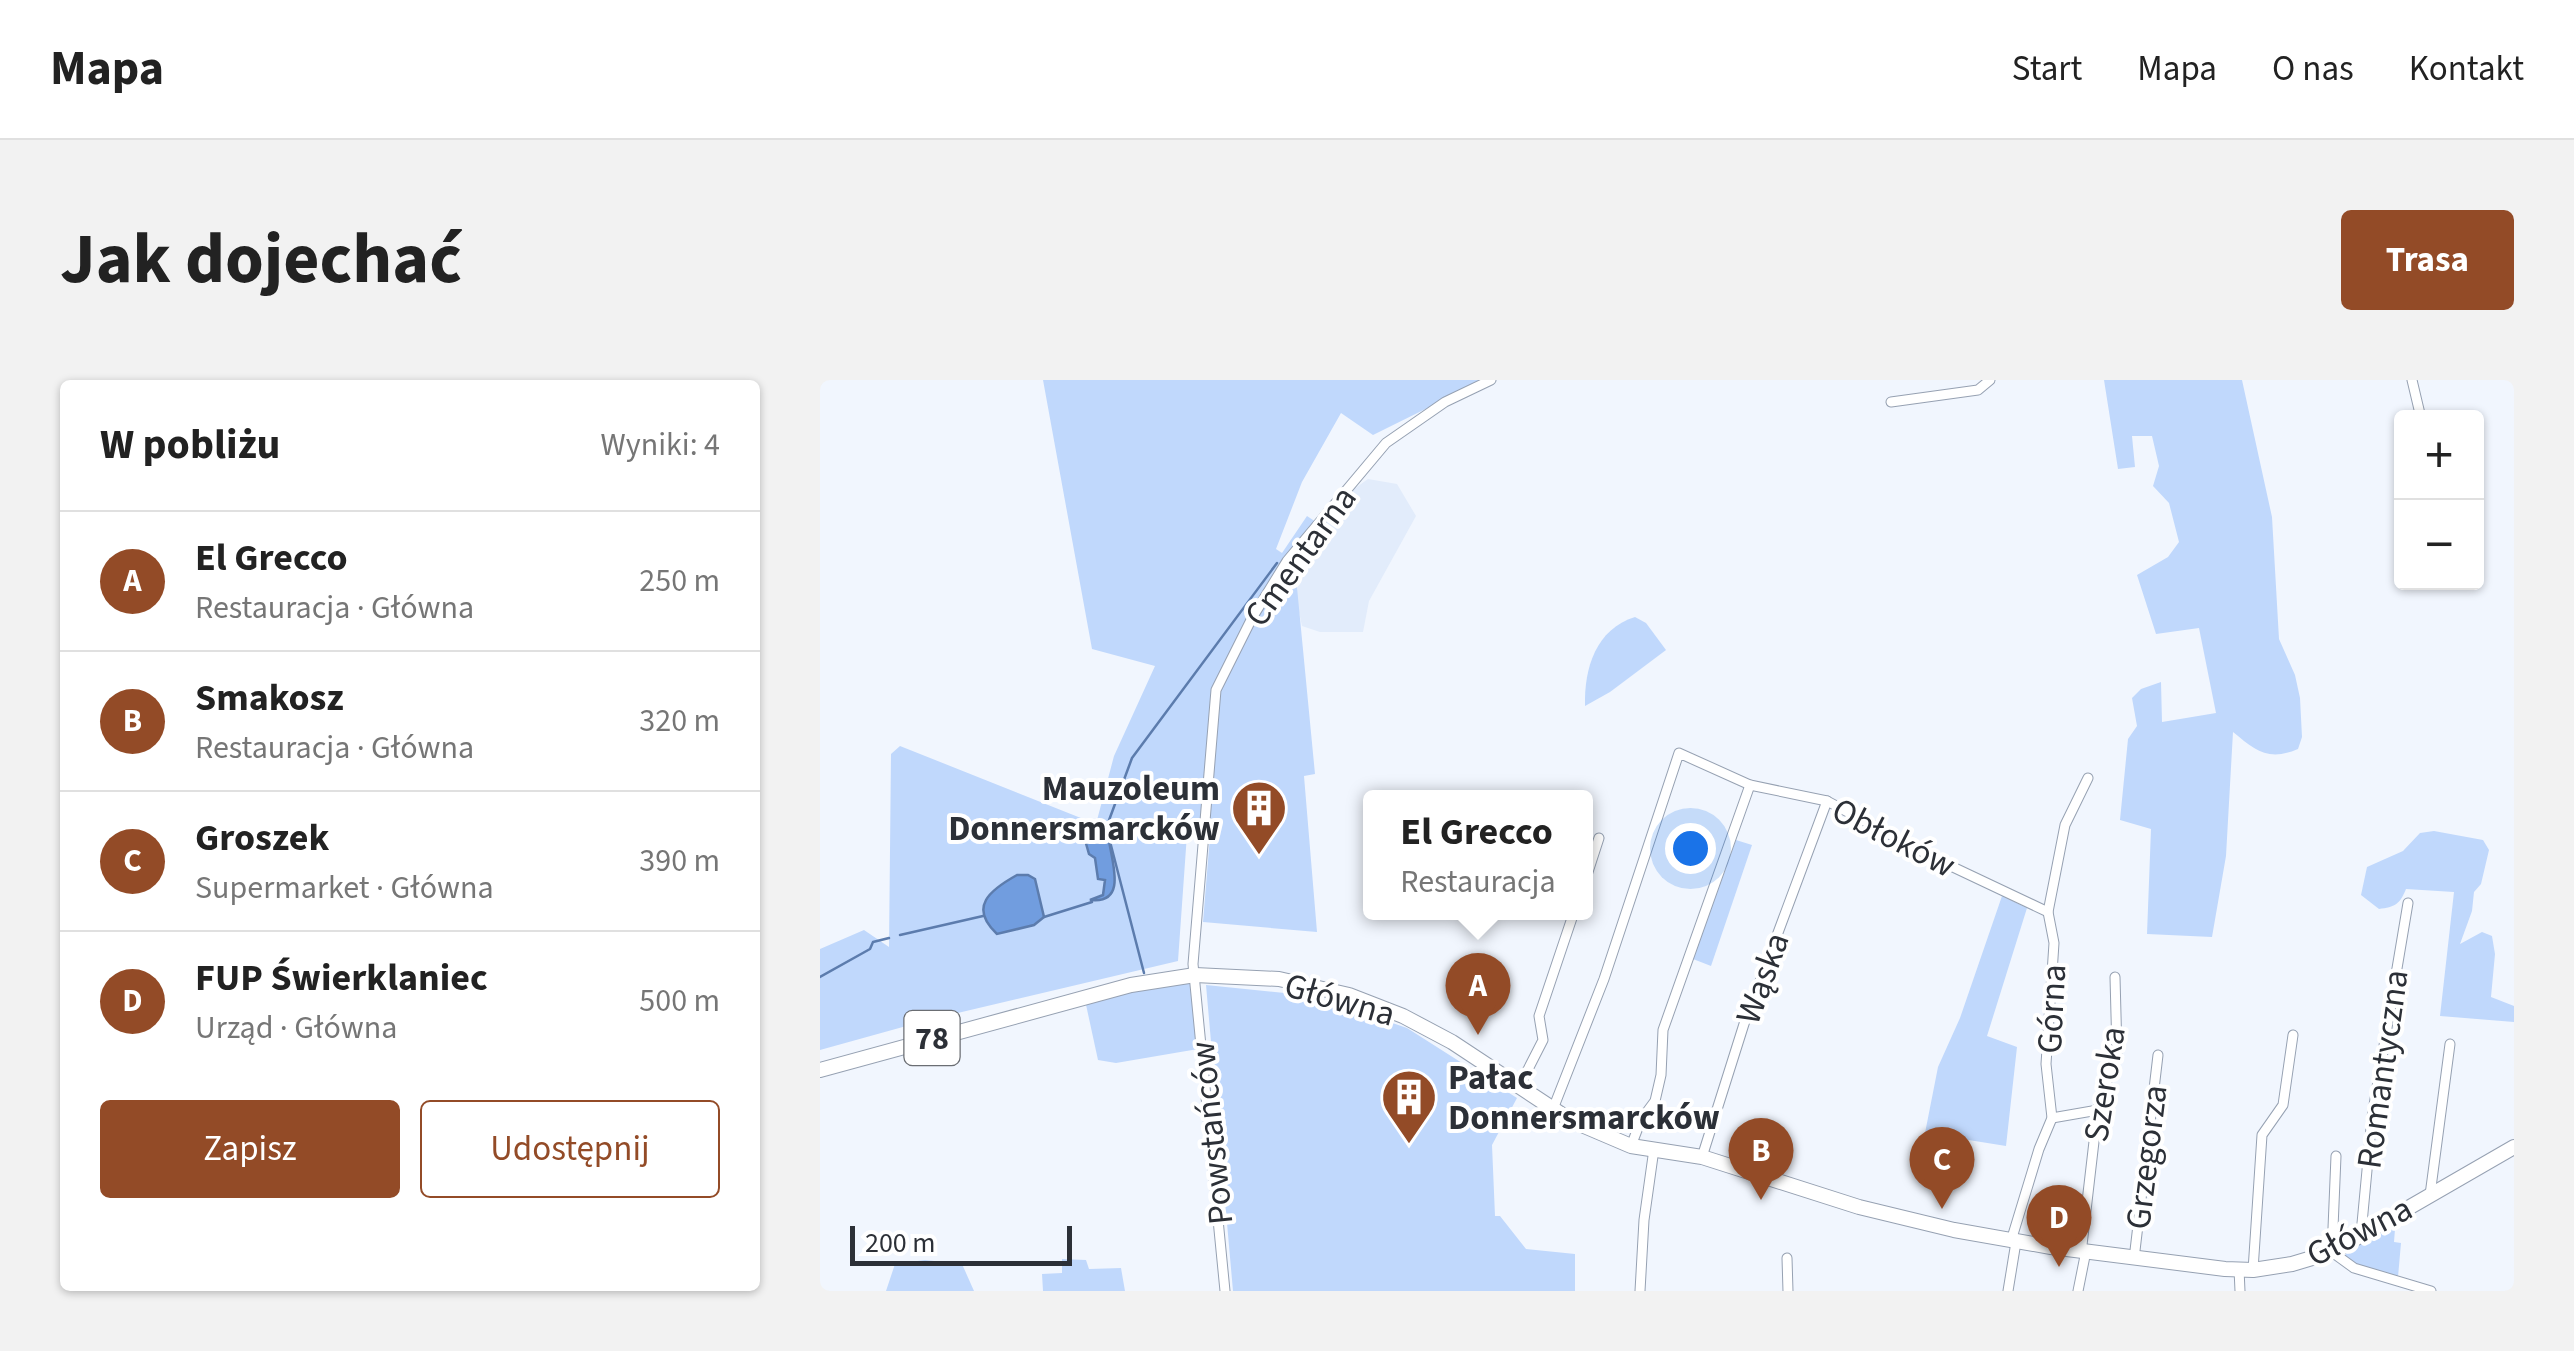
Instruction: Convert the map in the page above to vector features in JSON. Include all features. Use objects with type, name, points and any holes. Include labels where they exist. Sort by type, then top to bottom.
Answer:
[{"type":"main road","name":"Główna","points":[[820,1070],[1087,995],[1195,975],[1278,979],[1368,1002],[1429,1029],[1584,1128],[1631,1146],[1702,1157],[1859,1207],[2014,1241],[2246,1270],[2292,1264],[2332,1252],[2514,1147]]},
{"type":"street","name":"Cmentarna","points":[[1195,975],[1216,690],[1228,665],[1288,561],[1386,443],[1445,402],[1491,380]]},
{"type":"street","points":[[1891,402],[1978,390],[1990,380]]},
{"type":"street","points":[[2412,380],[2418,410]]},
{"type":"street","name":"Obłoków","points":[[1554,1109],[1604,979],[1679,754],[1750,784],[1827,801],[2048,912]]},
{"type":"street","name":"Górna","points":[[2008,1291],[2014,1241],[2039,1149],[2052,1118],[2046,1064],[2054,943],[2048,912],[2065,825],[2088,778]]},
{"type":"street","points":[[1631,1146],[1654,1101],[1661,1075],[1663,1030],[1750,784]]},
{"type":"street","name":"Wąska","points":[[1702,1157],[1744,1024],[1827,801]]},
{"type":"street","points":[[1593,856],[1599,838]]},
{"type":"street","name":"Romantyczna","points":[[2361,1237],[2372,1117],[2408,902]]},
{"type":"street","points":[[1520,1087],[1543,1040],[1539,1016],[1571,920]]},
{"type":"street","name":"Powstańców","points":[[1195,975],[1226,1291]]},
{"type":"street","name":"Szeroka","points":[[2078,1291],[2098,1110],[2117,1052],[2114,977]]},
{"type":"street","points":[[2240,1291],[2246,1270],[2262,1135],[2283,1105],[2294,1035]]},
{"type":"street","points":[[2430,1195],[2450,1044]]},
{"type":"street","name":"Grzegorza","points":[[2134,1258],[2158,1055]]},
{"type":"street","points":[[2052,1118],[2098,1110]]},
{"type":"street","points":[[1640,1291],[1644,1220],[1654,1150]]},
{"type":"street","points":[[2336,1156],[2332,1252],[2354,1268],[2431,1291]]},
{"type":"street","points":[[1787,1258],[1788,1291]]},
{"type":"shaded area","points":[[1043,380],[1484,380],[1373,435],[1341,413],[1302,482],[1276,549],[1282,553],[1307,516],[1319,524],[1288,561],[1296,577],[1315,774],[1304,776],[1317,932],[1203,922],[1210,836],[1187,834],[1178,961],[928,1020],[820,1050],[820,949],[864,930],[889,947],[891,754],[900,746],[1096,824],[1114,756],[1155,666],[1092,649]]},
{"type":"shaded area","points":[[2104,380],[2242,380],[2272,517],[2279,639],[2295,675],[2302,737],[2298,749],[2270,754],[2255,749],[2233,732],[2226,856],[2212,937],[2147,934],[2151,829],[2120,820],[2128,739],[2137,726],[2132,698],[2141,689],[2161,682],[2162,722],[2216,713],[2199,628],[2156,634],[2137,575],[2168,557],[2179,542],[2169,503],[2153,486],[2159,466],[2152,436],[2132,436],[2135,467],[2118,469]]},
{"type":"shaded area","points":[[1368,479],[1397,484],[1416,516],[1369,601],[1363,632],[1320,632],[1302,626],[1289,566],[1354,489]]},
{"type":"shaded area","points":[[1635,617],[1646,623],[1666,650],[1585,706],[1587,678],[1595,652],[1611,631]]},
{"type":"shaded area","points":[[2434,831],[2483,840],[2489,850],[2460,944],[2482,932],[2492,936],[2495,954],[2491,997],[2514,1006],[2514,1022],[2440,1016],[2454,892],[2406,889],[2396,904],[2379,909],[2361,895],[2367,867],[2403,851],[2420,833]]},
{"type":"shaded area","points":[[1736,840],[1752,845],[1711,966],[1693,959]]},
{"type":"shaded area","points":[[2002,896],[2027,908],[1987,1036],[2017,1047],[2006,1146],[1925,1133],[1938,1067],[1960,1018]]},
{"type":"shaded area","points":[[1193,981],[1198,1049],[1116,1063],[1098,1060],[1085,1000]]},
{"type":"shaded area","points":[[1206,985],[1314,997],[1314,1002],[1330,1006],[1331,1002],[1407,1028],[1517,1098],[1492,1145],[1495,1216],[1500,1216],[1526,1249],[1575,1254],[1575,1291],[1233,1291]]},
{"type":"shaded area","points":[[2391,1225],[2395,1229],[2394,1242],[2401,1243],[2398,1277],[2350,1263],[2345,1256],[2347,1251]]},
{"type":"shaded area","points":[[1062,1259],[1086,1260],[1089,1269],[1121,1268],[1125,1291],[1043,1291],[1042,1274],[1062,1273]]},
{"type":"shaded area","points":[[925,1260],[962,1264],[974,1291],[886,1291],[895,1264]]},
{"type":"water","points":[[1088,832],[1108,834],[1115,878],[1110,895],[1102,900],[1090,900],[1103,895],[1105,880],[1098,879],[1095,858],[1081,838]]},
{"type":"water","points":[[1017,875],[1035,879],[1044,917],[1034,925],[997,934],[988,924],[983,907],[991,893]]},
{"type":"waterway","points":[[1108,823],[1132,758],[1277,563]]},
{"type":"waterway","points":[[1107,830],[1144,973]]},
{"type":"waterway","points":[[1044,917],[1092,902]]},
{"type":"waterway","points":[[900,935],[983,916]]},
{"type":"waterway","points":[[820,977],[870,949],[873,942],[889,938]]},
{"type":"place","name":"Mauzoleum Donnersmarcków","points":[[1259,857]]},
{"type":"place","name":"El Grecco","points":[[1478,1035]]},
{"type":"place","name":"Pałac Donnersmarcków","points":[[1409,1146]]},
{"type":"place","name":"Smakosz","points":[[1761,1200]]},
{"type":"place","name":"Groszek","points":[[1942,1209]]},
{"type":"place","name":"FUP Świerklaniec","points":[[2059,1267]]}]
